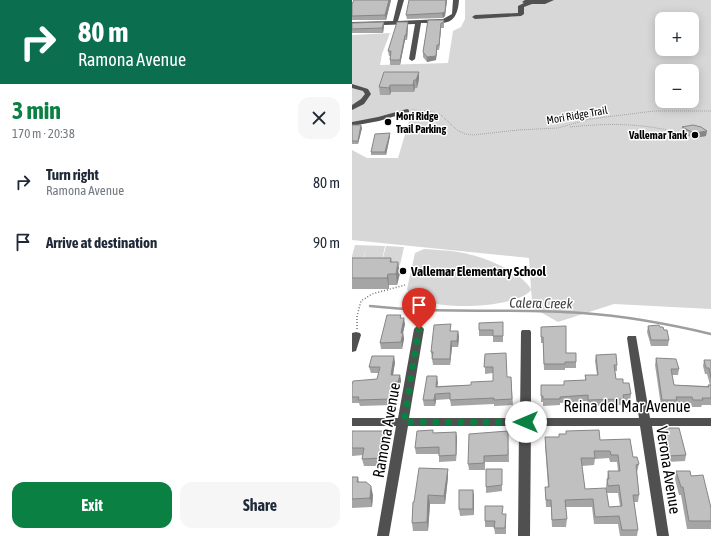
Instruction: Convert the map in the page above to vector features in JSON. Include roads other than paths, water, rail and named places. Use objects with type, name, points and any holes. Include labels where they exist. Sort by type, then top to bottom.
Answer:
[{"type":"street","points":[[395,23],[401,0]]},
{"type":"street","points":[[352,24],[444,21],[454,16],[456,0]]},
{"type":"street","points":[[519,0],[530,3]]},
{"type":"street","points":[[475,17],[521,14],[521,6],[551,0]]},
{"type":"street","points":[[412,59],[418,23]]},
{"type":"street","points":[[352,86],[366,90],[368,94],[361,103],[352,108]]},
{"type":"street","points":[[352,124],[407,111]]},
{"type":"street","name":"Ramona Avenue","points":[[383,536],[419,329]]},
{"type":"street","points":[[524,536],[526,332]]},
{"type":"street","points":[[352,348],[356,335]]},
{"type":"street","name":"Verona Avenue","points":[[632,338],[663,536]]},
{"type":"street","name":"Reina del Mar Avenue","points":[[352,422],[711,422]]},
{"type":"waterway","name":"Calera Creek","points":[[370,306],[423,310],[582,313],[647,321],[711,334]]},
{"type":"place","name":"Mori Ridge Trail Parking","points":[[388,122]]},
{"type":"place","name":"Vallemar Tank","points":[[695,135]]},
{"type":"place","name":"Vallemar Elementary School","points":[[403,271]]}]
